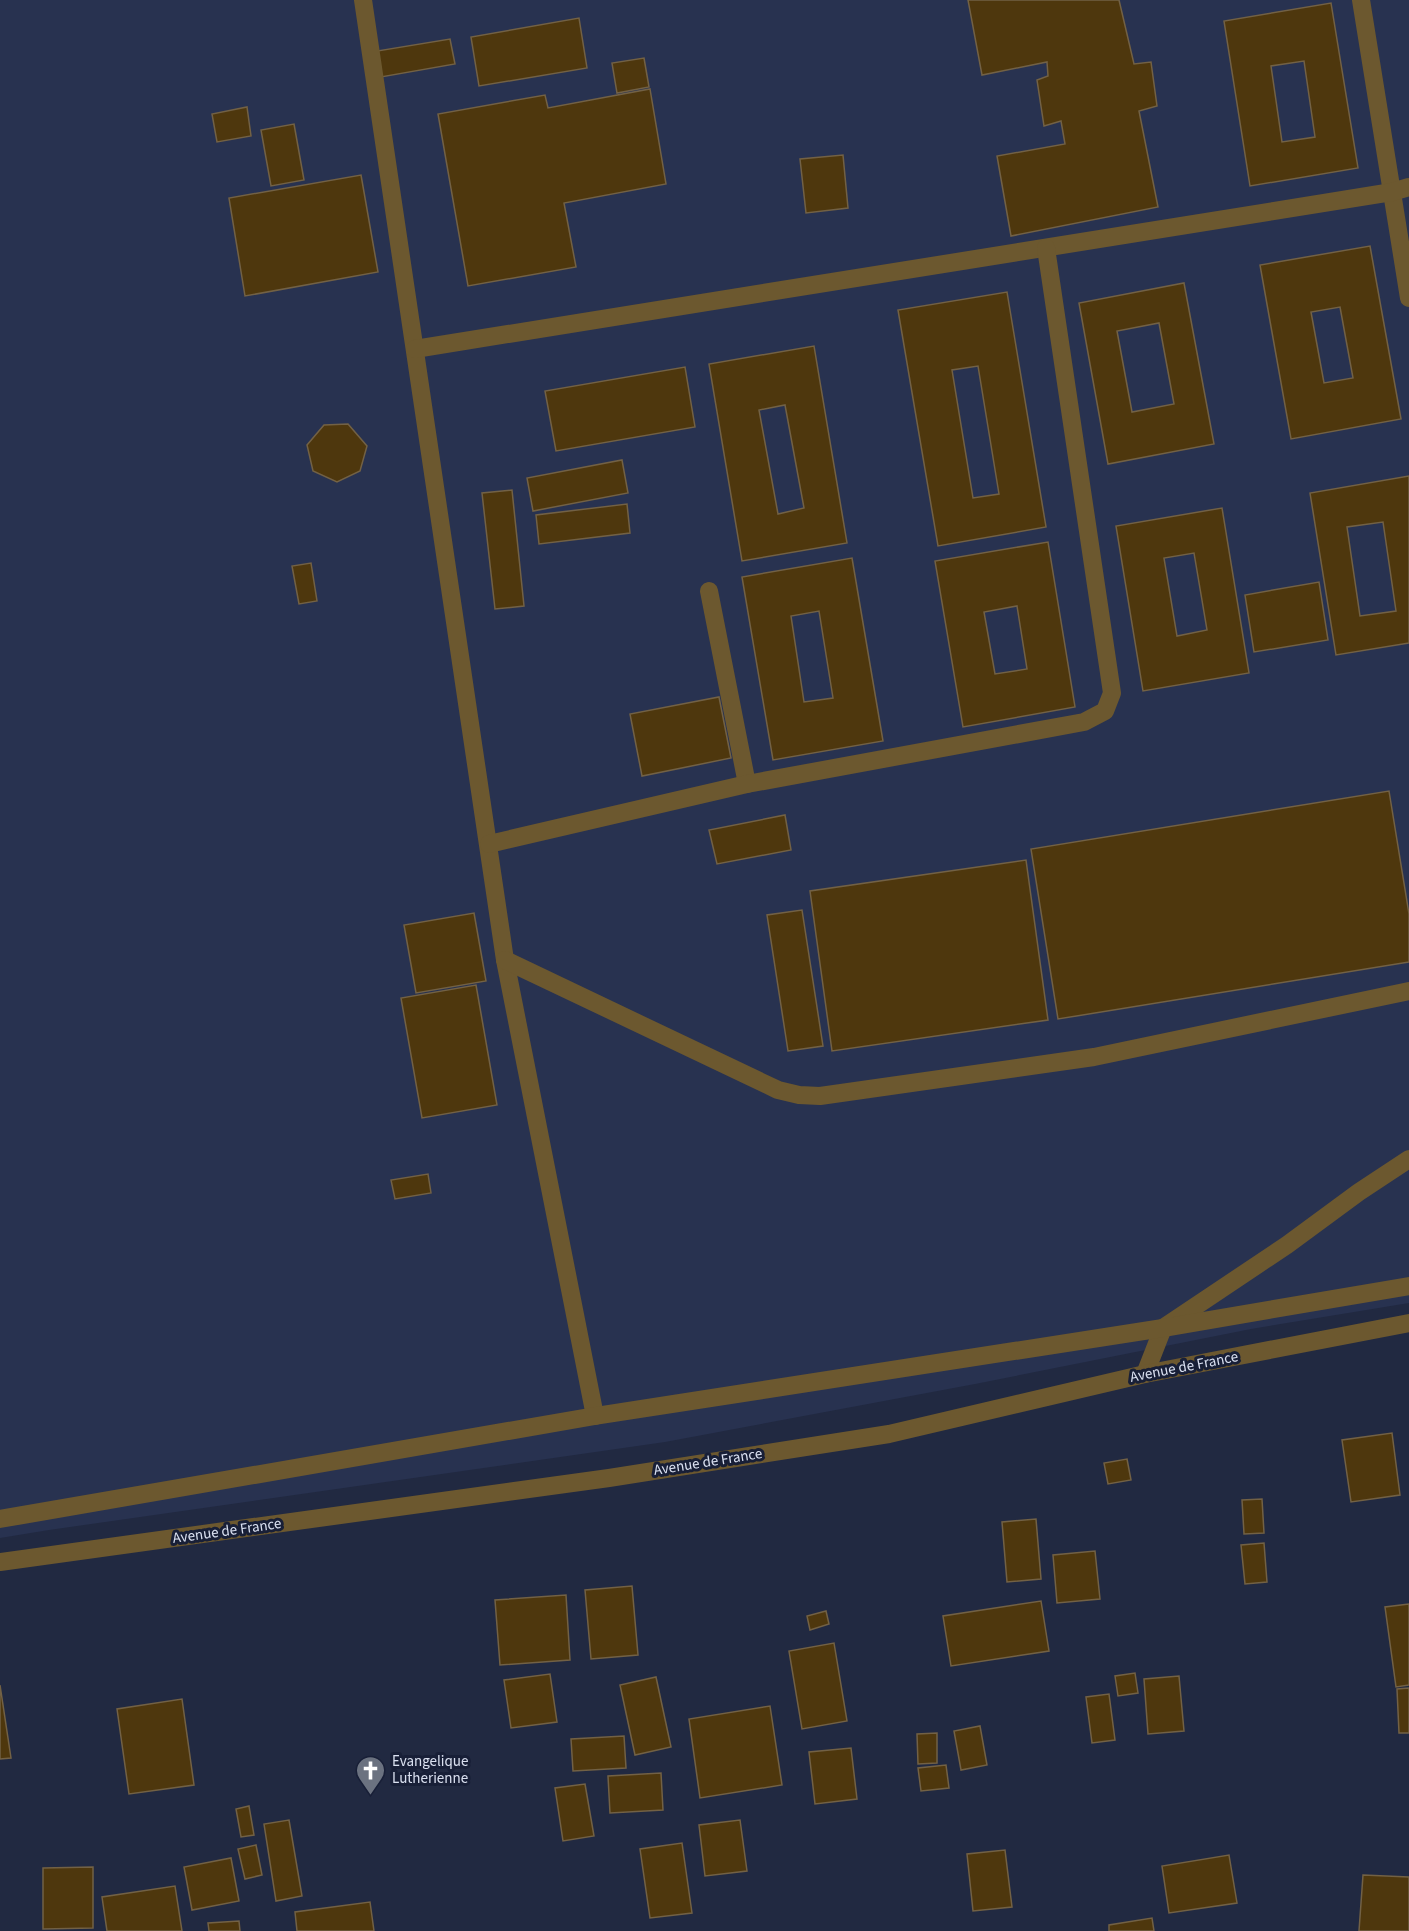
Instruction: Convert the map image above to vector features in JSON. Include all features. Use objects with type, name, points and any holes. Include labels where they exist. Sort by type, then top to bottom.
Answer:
[{"type":"street","points":[[363,0],[505,960],[595,1416]]},
{"type":"street","points":[[1361,0],[1400,190],[1409,298]]},
{"type":"street","points":[[415,349],[1400,190]]},
{"type":"street","points":[[489,844],[747,784],[1084,722],[1105,711],[1112,693],[1046,248]]},
{"type":"street","points":[[709,591],[747,784]]},
{"type":"street","points":[[505,960],[778,1090],[799,1095],[820,1096],[1094,1057],[1409,991]]},
{"type":"street","points":[[1145,1374],[1163,1328],[1287,1245],[1359,1192],[1409,1159]]},
{"type":"street","points":[[0,1519],[595,1416],[1163,1328],[1409,1286]]},
{"type":"street","name":"Avenue de France","points":[[0,1562],[609,1478],[877,1436],[1145,1374],[1409,1323]]},
{"type":"shaded area","points":[[0,0],[1409,0],[1409,1303],[1251,1329],[665,1442],[0,1538]]},
{"type":"building","points":[[968,0],[1119,0],[1134,64],[1151,62],[1157,106],[1139,111],[1158,207],[1011,236],[997,156],[1065,144],[1061,121],[1044,126],[1037,80],[1048,76],[1047,62],[982,75]]},
{"type":"building","points":[[1331,3],[1358,168],[1250,186],[1224,21]],"holes":[[[1304,61],[1315,137],[1282,142],[1271,66]]]},
{"type":"building","points":[[579,18],[587,68],[479,86],[471,37]]},
{"type":"building","points":[[450,39],[455,64],[381,77],[377,51]]},
{"type":"building","points":[[644,58],[649,87],[617,93],[612,63]]},
{"type":"building","points":[[650,89],[666,184],[564,203],[576,267],[468,286],[438,114],[545,95],[548,108]]},
{"type":"building","points":[[247,107],[251,136],[217,142],[212,114]]},
{"type":"building","points":[[294,124],[304,180],[271,186],[261,130]]},
{"type":"building","points":[[843,155],[848,208],[806,213],[800,159]]},
{"type":"building","points":[[361,175],[378,272],[245,296],[229,198]]},
{"type":"building","points":[[1370,246],[1401,419],[1291,439],[1260,265]],"holes":[[[1340,307],[1353,378],[1324,383],[1311,312]]]},
{"type":"building","points":[[1184,283],[1214,444],[1108,464],[1079,303]],"holes":[[[1159,323],[1174,404],[1132,412],[1117,331]]]},
{"type":"building","points":[[1007,292],[1046,527],[938,546],[898,310]],"holes":[[[978,366],[999,494],[973,498],[952,370]]]},
{"type":"building","points":[[814,346],[847,543],[742,561],[709,364]],"holes":[[[785,405],[804,508],[778,514],[759,410]]]},
{"type":"building","points":[[685,367],[695,427],[556,451],[545,391]]},
{"type":"building","points":[[348,424],[367,446],[360,471],[337,482],[313,471],[307,445],[324,425]]},
{"type":"building","points":[[622,460],[628,493],[533,511],[527,478]]},
{"type":"building","points":[[1409,476],[1409,643],[1336,655],[1310,493]],"holes":[[[1383,522],[1396,611],[1360,616],[1347,527]]]},
{"type":"building","points":[[512,490],[524,606],[495,609],[482,493]]},
{"type":"building","points":[[627,504],[630,533],[539,544],[536,515]]},
{"type":"building","points":[[1222,508],[1249,673],[1143,691],[1116,526]],"holes":[[[1194,553],[1207,630],[1177,636],[1164,558]]]},
{"type":"building","points":[[1048,542],[1075,707],[963,727],[935,561]],"holes":[[[1017,606],[1027,669],[995,674],[984,612]]]},
{"type":"building","points":[[852,558],[883,741],[773,760],[742,577]],"holes":[[[819,611],[833,698],[804,702],[791,616]]]},
{"type":"building","points":[[311,563],[317,601],[299,604],[292,566]]},
{"type":"building","points":[[1319,582],[1328,640],[1254,652],[1245,595]]},
{"type":"building","points":[[719,697],[731,758],[642,776],[630,714]]},
{"type":"building","points":[[1389,791],[1409,914],[1409,962],[1058,1019],[1031,849]]},
{"type":"building","points":[[785,815],[791,850],[717,864],[709,830]]},
{"type":"building","points":[[1026,860],[1048,1020],[832,1051],[810,891]]},
{"type":"building","points":[[802,910],[823,1046],[788,1051],[767,915]]},
{"type":"building","points":[[474,913],[486,981],[416,993],[404,925]]},
{"type":"building","points":[[476,985],[497,1105],[422,1118],[401,998]]},
{"type":"building","points":[[428,1174],[431,1193],[395,1199],[391,1180]]},
{"type":"building","points":[[1392,1433],[1400,1495],[1351,1502],[1342,1440]]},
{"type":"building","points":[[1127,1459],[1131,1480],[1108,1484],[1104,1463]]},
{"type":"building","points":[[1262,1499],[1264,1533],[1244,1534],[1242,1500]]},
{"type":"building","points":[[1036,1519],[1041,1579],[1007,1582],[1002,1522]]},
{"type":"building","points":[[1264,1543],[1267,1582],[1245,1584],[1241,1545]]},
{"type":"building","points":[[1095,1551],[1100,1599],[1057,1603],[1053,1555]]},
{"type":"building","points":[[632,1586],[638,1655],[591,1659],[585,1590]]},
{"type":"building","points":[[566,1595],[570,1660],[500,1665],[495,1600]]},
{"type":"building","points":[[1041,1601],[1049,1651],[951,1666],[943,1616]]},
{"type":"building","points":[[1409,1604],[1409,1685],[1396,1687],[1385,1607]]},
{"type":"building","points":[[826,1611],[829,1624],[810,1630],[807,1616]]},
{"type":"building","points":[[834,1643],[847,1721],[802,1729],[789,1651]]},
{"type":"building","points":[[1135,1673],[1138,1693],[1118,1696],[1115,1676]]},
{"type":"building","points":[[550,1674],[557,1722],[511,1728],[504,1680]]},
{"type":"building","points":[[1179,1676],[1184,1731],[1148,1734],[1144,1679]]},
{"type":"building","points":[[656,1677],[671,1747],[635,1755],[620,1685]]},
{"type":"building","points":[[0,1685],[11,1758],[0,1759]]},
{"type":"building","points":[[1409,1688],[1409,1733],[1399,1733],[1397,1689]]},
{"type":"building","points":[[1109,1694],[1115,1740],[1092,1743],[1086,1697]]},
{"type":"building","points":[[182,1699],[194,1785],[129,1794],[117,1709]]},
{"type":"building","points":[[770,1706],[782,1785],[700,1798],[689,1719]]},
{"type":"building","points":[[980,1726],[987,1765],[961,1770],[954,1731]]},
{"type":"building","points":[[937,1733],[937,1763],[918,1764],[917,1734]]},
{"type":"building","points":[[624,1736],[626,1768],[573,1771],[571,1739]]},
{"type":"building","points":[[851,1748],[857,1799],[815,1804],[809,1752]]},
{"type":"building","points":[[946,1765],[949,1788],[921,1791],[918,1768]]},
{"type":"building","points":[[661,1773],[663,1810],[610,1813],[608,1776]]},
{"type":"building","points":[[585,1784],[594,1836],[563,1841],[555,1788]]},
{"type":"building","points":[[249,1806],[254,1835],[241,1837],[236,1809]]},
{"type":"building","points":[[289,1820],[302,1896],[276,1901],[264,1824]]},
{"type":"building","points":[[740,1820],[747,1871],[705,1876],[699,1825]]},
{"type":"building","points":[[682,1843],[692,1913],[650,1918],[640,1849]]},
{"type":"building","points":[[256,1845],[262,1875],[245,1879],[238,1849]]},
{"type":"building","points":[[1005,1850],[1012,1907],[973,1911],[967,1854]]},
{"type":"building","points":[[1229,1855],[1237,1903],[1169,1913],[1162,1866]]},
{"type":"building","points":[[231,1858],[239,1901],[192,1910],[184,1867]]},
{"type":"building","points":[[93,1867],[93,1928],[43,1929],[43,1868]]},
{"type":"building","points":[[1363,1875],[1409,1877],[1409,1931],[1359,1931]]},
{"type":"building","points":[[175,1886],[182,1931],[107,1931],[102,1897]]},
{"type":"building","points":[[370,1902],[374,1931],[297,1931],[295,1912]]},
{"type":"building","points":[[1152,1918],[1154,1931],[1109,1931],[1109,1925]]},
{"type":"building","points":[[239,1921],[240,1931],[209,1931],[208,1923]]},
{"type":"place","name":"Evangelique Lutherienne","points":[[371,1796]]}]
